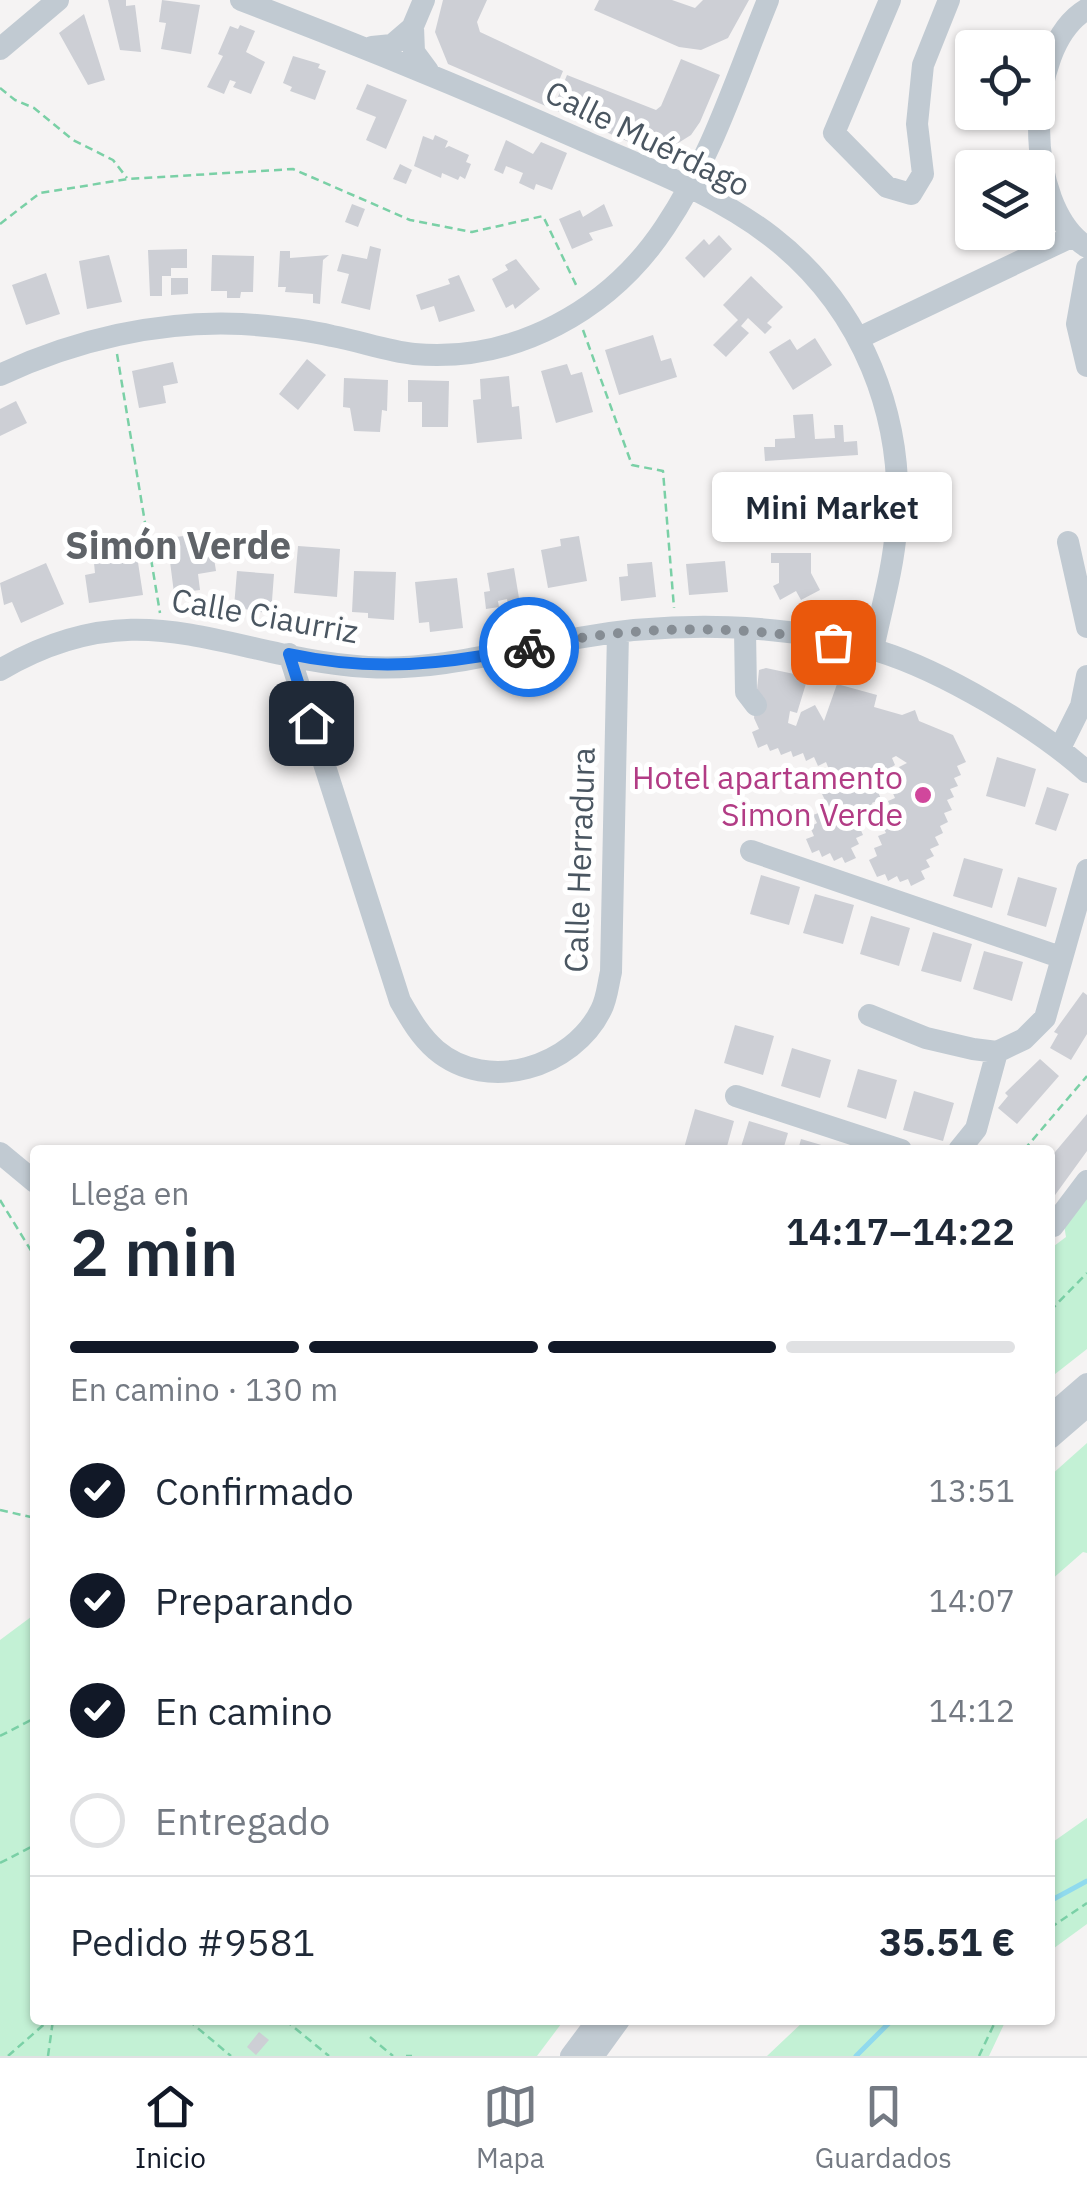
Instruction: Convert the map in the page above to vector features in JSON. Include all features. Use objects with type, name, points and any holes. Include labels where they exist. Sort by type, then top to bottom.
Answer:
[{"type":"street","points":[[0,49],[58,0]]},
{"type":"street","name":"Calle Muérdago","points":[[241,0],[402,52],[689,187],[772,236],[810,272],[861,338],[886,410],[897,474],[896,533],[872,649]]},
{"type":"street","points":[[402,52],[424,0]]},
{"type":"street","points":[[0,375],[66,348],[115,336],[200,324],[240,324],[334,336],[415,354],[446,354],[522,340],[582,312],[640,261],[689,187],[768,0]]},
{"type":"street","points":[[890,0],[834,133],[886,187],[911,194],[923,174],[917,124],[923,65],[949,0]]},
{"type":"street","points":[[861,338],[1079,242],[1043,183],[1039,117],[1044,73],[1080,13],[1056,0]]},
{"type":"street","points":[[1087,268],[1077,324],[1087,366]]},
{"type":"street","points":[[1068,542],[1087,626]]},
{"type":"street","name":"Calle Ciaurriz","points":[[0,670],[51,646],[96,634],[163,629],[354,665],[410,667],[452,663],[618,632],[746,630],[872,649],[984,702],[1060,748],[1087,772]]},
{"type":"street","points":[[746,630],[746,692],[756,705]]},
{"type":"street","name":"Calle Herradura","points":[[289,654],[400,1001],[416,1029],[439,1053],[479,1069],[507,1072],[537,1067],[560,1055],[580,1038],[602,1009],[611,972],[618,632]]},
{"type":"street","points":[[1060,748],[1081,706],[1087,676]]},
{"type":"street","points":[[751,851],[1060,957]]},
{"type":"street","points":[[869,1015],[926,1038],[973,1049],[997,1052],[1024,1040],[1045,1018],[1087,870]]},
{"type":"street","points":[[963,1145],[976,1129],[997,1052]]},
{"type":"street","points":[[736,1096],[886,1145]]},
{"type":"street","points":[[0,1153],[30,1178]]},
{"type":"street","points":[[1055,1223],[1087,1180]]},
{"type":"street","points":[[1055,1412],[1087,1384]]},
{"type":"street","points":[[1055,1434],[1087,1406]]},
{"type":"street","points":[[571,2056],[594,2025]]},
{"type":"street","points":[[593,2056],[615,2025]]},
{"type":"path","points":[[0,88],[34,108],[73,140],[113,160],[128,180]]},
{"type":"path","points":[[0,224],[40,193],[128,180],[292,169],[410,220],[472,232],[542,216],[582,312],[632,465],[663,471],[676,629]]},
{"type":"path","points":[[115,336],[163,629]]},
{"type":"path","points":[[1028,1145],[1087,1076]]},
{"type":"path","points":[[0,1200],[30,1249]]},
{"type":"path","points":[[1055,1306],[1087,1274]]},
{"type":"path","points":[[0,1510],[30,1517]]},
{"type":"path","points":[[0,1736],[30,1721]]},
{"type":"path","points":[[0,1862],[30,1848]]},
{"type":"path","points":[[1055,1925],[1087,1903]]},
{"type":"path","points":[[8,2056],[45,2025]]},
{"type":"path","points":[[48,2056],[51,2025]]},
{"type":"path","points":[[194,2025],[231,2056]]},
{"type":"path","points":[[291,2025],[329,2056]]},
{"type":"path","points":[[979,2056],[994,2025]]},
{"type":"path","points":[[370,2037],[393,2056]]},
{"type":"green space","points":[[1087,1192],[1087,1349],[1055,1374],[1055,1245],[1066,1237],[1063,1219]]},
{"type":"green space","points":[[1087,1443],[1087,1553],[1083,1552],[1055,1577],[1055,1472]]},
{"type":"green space","points":[[30,1618],[30,2025],[560,2025],[537,2056],[0,2056],[0,1640]]},
{"type":"green space","points":[[1087,1818],[1087,1924],[1055,1947],[1055,1840]]},
{"type":"green space","points":[[800,2025],[1004,2025],[989,2056],[767,2056]]},
{"type":"building","points":[[108,0],[126,0],[126,6],[135,5],[141,52],[120,50]]},
{"type":"building","points":[[162,0],[200,5],[191,54],[161,49],[166,23],[159,22]]},
{"type":"building","points":[[443,0],[487,0],[477,22],[480,32],[563,71],[548,107],[448,64],[435,32]]},
{"type":"building","points":[[599,0],[672,0],[695,8],[703,0],[749,0],[728,38],[701,50],[679,47],[594,10]]},
{"type":"building","points":[[84,14],[105,80],[88,85],[59,33]]},
{"type":"building","points":[[240,25],[255,31],[246,52],[265,62],[251,94],[233,87],[236,82],[230,80],[224,94],[207,87],[223,56],[218,54],[230,26],[238,29]]},
{"type":"building","points":[[293,56],[320,64],[318,68],[326,71],[315,100],[290,91],[292,87],[283,83]]},
{"type":"building","points":[[681,59],[720,75],[700,122],[691,135],[675,145],[657,149],[636,145],[553,109],[567,75],[656,110]]},
{"type":"building","points":[[367,84],[407,100],[386,149],[366,140],[376,117],[356,109]]},
{"type":"building","points":[[435,135],[448,141],[445,148],[449,146],[469,155],[466,162],[471,164],[465,179],[442,173],[441,178],[414,166],[423,136],[433,140]]},
{"type":"building","points":[[506,140],[533,154],[541,142],[567,153],[552,190],[536,184],[534,190],[519,183],[523,173],[506,166],[503,174],[494,170]]},
{"type":"building","points":[[400,164],[412,170],[406,184],[393,179]]},
{"type":"building","points":[[352,204],[365,209],[358,227],[345,222]]},
{"type":"building","points":[[604,204],[613,226],[589,233],[593,240],[572,249],[559,219],[580,210],[583,217]]},
{"type":"building","points":[[719,235],[732,249],[704,278],[685,258],[704,239],[709,245]]},
{"type":"building","points":[[370,246],[381,249],[370,310],[341,303],[349,274],[337,271],[342,254],[367,259]]},
{"type":"building","points":[[187,249],[187,268],[171,268],[171,276],[162,276],[162,296],[150,296],[148,250]]},
{"type":"building","points":[[280,251],[290,251],[290,258],[329,255],[323,260],[320,304],[313,303],[313,294],[285,292],[286,287],[278,287]]},
{"type":"building","points":[[109,255],[122,302],[87,309],[79,261]]},
{"type":"building","points":[[212,255],[254,256],[253,292],[227,298],[227,291],[211,291]]},
{"type":"building","points":[[516,259],[540,289],[515,309],[513,304],[506,308],[492,279],[508,270],[505,265]]},
{"type":"building","points":[[46,273],[60,314],[26,325],[12,285]]},
{"type":"building","points":[[459,275],[475,311],[439,322],[434,306],[421,310],[416,295],[450,284],[448,279]]},
{"type":"building","points":[[751,276],[783,307],[767,323],[772,327],[765,334],[748,318],[741,326],[749,333],[726,357],[713,345],[738,320],[723,305]]},
{"type":"building","points":[[171,278],[188,278],[188,294],[171,295]]},
{"type":"building","points":[[653,335],[661,361],[671,358],[677,377],[619,395],[605,350]]},
{"type":"building","points":[[815,338],[832,365],[793,390],[769,352],[790,339],[797,350]]},
{"type":"building","points":[[307,359],[326,375],[298,410],[279,394]]},
{"type":"building","points":[[173,362],[178,383],[163,386],[166,403],[139,408],[132,371]]},
{"type":"building","points":[[567,364],[571,375],[582,372],[593,412],[556,423],[541,371]]},
{"type":"building","points":[[509,376],[512,407],[519,406],[522,439],[477,443],[473,400],[481,399],[480,379]]},
{"type":"building","points":[[344,378],[388,380],[387,411],[382,410],[380,432],[354,431],[350,408],[343,407]]},
{"type":"building","points":[[408,380],[449,381],[448,427],[422,427],[422,402],[408,402]]},
{"type":"building","points":[[16,401],[27,423],[0,436],[0,409]]},
{"type":"building","points":[[813,414],[815,439],[835,438],[834,425],[843,425],[844,442],[857,441],[858,455],[765,461],[764,447],[775,447],[775,439],[795,438],[793,415]]},
{"type":"building","points":[[832,484],[833,528],[811,529],[810,506],[794,506],[793,485]]},
{"type":"building","points":[[192,535],[194,555],[213,552],[216,571],[198,574],[200,590],[174,593],[167,538]]},
{"type":"building","points":[[579,536],[587,581],[548,588],[541,550],[561,546],[560,539]]},
{"type":"building","points":[[298,546],[340,549],[337,597],[294,593]]},
{"type":"building","points":[[771,553],[811,553],[811,573],[820,590],[801,600],[796,591],[780,600],[773,586],[779,583],[779,563],[771,563]]},
{"type":"building","points":[[137,556],[143,595],[89,603],[85,575],[95,573],[94,563]]},
{"type":"building","points":[[725,561],[728,592],[689,595],[686,564]]},
{"type":"building","points":[[652,562],[656,597],[621,601],[619,577],[628,576],[627,564]]},
{"type":"building","points":[[46,563],[64,604],[21,623],[12,602],[4,605],[0,583]]},
{"type":"building","points":[[514,568],[520,604],[508,605],[507,599],[498,601],[499,607],[486,609],[484,592],[490,591],[487,573]]},
{"type":"building","points":[[237,571],[274,574],[271,614],[234,607]]},
{"type":"building","points":[[354,571],[396,572],[394,620],[352,612]]},
{"type":"building","points":[[457,578],[463,628],[430,632],[429,622],[419,623],[415,582]]},
{"type":"building","name":"Hotel apartamento Simon Verde","points":[[759,670],[808,677],[797,713],[790,711],[788,723],[796,726],[801,712],[815,705],[824,721],[837,684],[877,695],[874,707],[902,715],[915,710],[919,721],[953,735],[966,762],[957,766],[961,775],[954,778],[958,786],[950,789],[954,797],[947,800],[952,810],[944,813],[948,822],[940,826],[943,833],[935,837],[939,845],[930,849],[934,856],[926,860],[930,867],[921,871],[925,879],[911,886],[908,879],[900,882],[897,876],[888,881],[885,874],[877,877],[869,860],[877,856],[874,848],[882,845],[878,836],[886,833],[882,825],[889,822],[885,813],[892,810],[888,801],[895,798],[891,789],[899,785],[895,778],[903,774],[899,767],[907,763],[896,756],[892,758],[895,765],[887,770],[890,776],[883,780],[886,788],[878,792],[881,799],[872,803],[875,810],[866,814],[869,821],[859,826],[863,835],[856,838],[859,844],[851,848],[856,858],[845,863],[842,857],[834,861],[830,853],[822,857],[819,850],[812,853],[806,839],[814,836],[810,827],[817,823],[813,815],[821,812],[817,804],[825,800],[821,792],[830,789],[826,780],[832,777],[826,762],[818,766],[814,757],[806,761],[803,753],[793,757],[791,751],[781,755],[778,748],[770,751],[767,744],[758,748],[752,732],[759,729],[754,718]]},
{"type":"building","points":[[997,757],[1036,769],[1025,807],[986,796]]},
{"type":"building","points":[[1047,787],[1069,794],[1056,831],[1035,824]]},
{"type":"building","points":[[964,858],[1003,869],[992,908],[953,896]]},
{"type":"building","points":[[761,875],[800,887],[789,925],[750,914]]},
{"type":"building","points":[[1018,877],[1057,888],[1046,927],[1007,915]]},
{"type":"building","points":[[815,894],[854,905],[843,944],[803,933]]},
{"type":"building","points":[[871,916],[910,928],[899,966],[860,954]]},
{"type":"building","points":[[933,932],[972,944],[961,982],[921,971]]},
{"type":"building","points":[[984,951],[1023,962],[1012,1001],[973,989]]},
{"type":"building","points":[[1083,992],[1087,995],[1087,1034],[1071,1060],[1050,1048],[1058,1034],[1054,1032]]},
{"type":"building","points":[[735,1025],[774,1036],[763,1075],[724,1063]]},
{"type":"building","points":[[792,1048],[831,1060],[820,1098],[781,1086]]},
{"type":"building","points":[[1040,1059],[1059,1076],[1017,1124],[998,1108],[1008,1096],[1005,1093]]},
{"type":"building","points":[[858,1069],[897,1080],[886,1119],[847,1107]]},
{"type":"building","points":[[914,1091],[954,1103],[943,1141],[903,1130]]},
{"type":"building","points":[[695,1109],[734,1121],[727,1145],[685,1145]]},
{"type":"building","points":[[1087,1114],[1087,1151],[1055,1195],[1055,1152]]},
{"type":"building","points":[[749,1121],[788,1133],[784,1145],[742,1145]]},
{"type":"building","points":[[801,1139],[821,1145],[799,1145]]},
{"type":"building","points":[[259,2032],[269,2040],[256,2055],[247,2047]]},
{"type":"waterway","points":[[1055,1898],[1087,1881]]},
{"type":"waterway","points":[[856,2056],[887,2025]]},
{"type":"way so far","points":[[529,647],[600,634],[694,628],[794,634],[833,642]]},
{"type":"place","name":"Mini Market","points":[[833,642]]},
{"type":"place","name":"Hotel apartamento Simon Verde","points":[[923,795]]},
{"type":"district","name":"Simón Verde","points":[[178,544]]},
{"type":"route","points":[[311,723],[289,654],[324,662],[410,667],[452,663],[529,647]]}]
